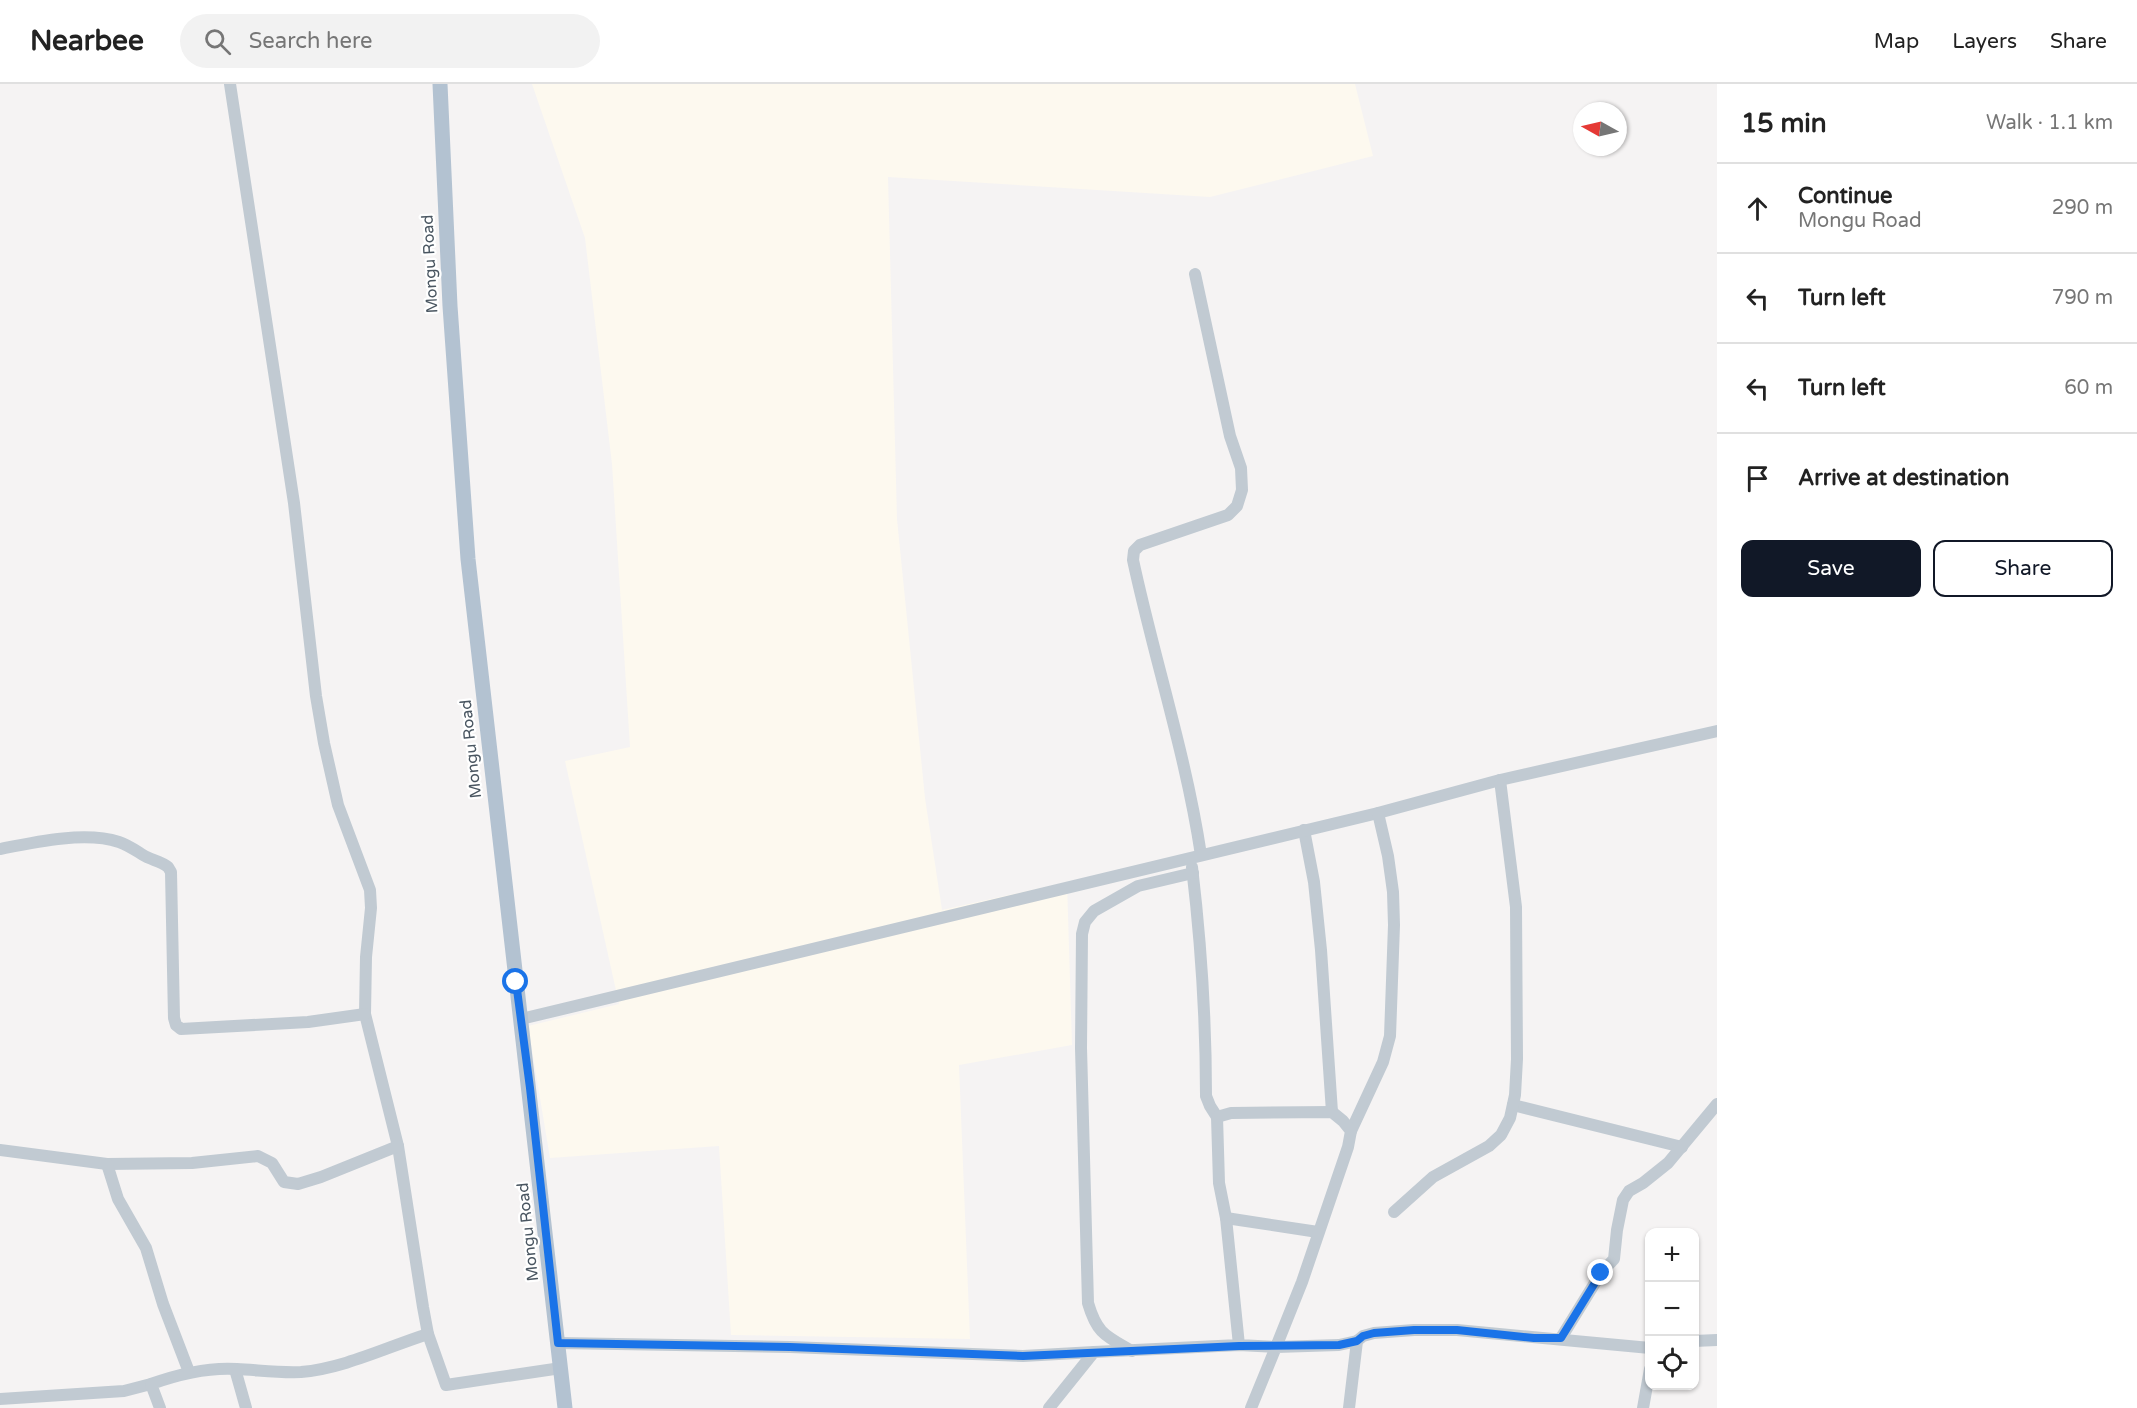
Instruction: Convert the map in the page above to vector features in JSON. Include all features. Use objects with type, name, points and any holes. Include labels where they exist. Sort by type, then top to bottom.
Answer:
[{"type":"main road","name":"Mongu Road","points":[[440,84],[450,306],[462,491],[490,764],[565,1408]]},
{"type":"street","points":[[230,84],[294,503],[316,696],[324,743],[338,805],[370,890],[365,1014],[399,1146],[428,1334],[446,1385],[561,1368]]},
{"type":"street","points":[[1195,274],[1230,436],[1241,468],[1242,490],[1237,506],[1228,515],[1140,544],[1134,551],[1133,560],[1173,720],[1196,825],[1196,856],[1192,873],[1206,1023],[1206,1096],[1218,1117],[1219,1183],[1226,1218],[1239,1346]]},
{"type":"street","points":[[521,1019],[1378,813],[1500,780],[1717,731]]},
{"type":"street","points":[[1394,1212],[1433,1177],[1489,1146],[1501,1135],[1510,1118],[1517,1059],[1516,908],[1500,780]]},
{"type":"street","points":[[1251,1408],[1302,1282],[1348,1147],[1351,1131],[1383,1062],[1390,1036],[1393,987],[1393,903],[1388,856],[1378,813]]},
{"type":"street","points":[[1304,830],[1314,882],[1322,950],[1332,1112]]},
{"type":"street","points":[[0,849],[47,841],[105,839],[129,846],[168,867],[171,872],[174,1018],[176,1025],[181,1029],[308,1022],[365,1014]]},
{"type":"street","points":[[1132,1351],[1106,1336],[1094,1322],[1088,1303],[1081,1048],[1082,934],[1085,922],[1094,911],[1138,886],[1192,873]]},
{"type":"street","points":[[1561,1338],[1601,1273],[1614,1259],[1623,1200],[1629,1191],[1668,1163],[1717,1104]]},
{"type":"street","points":[[1513,1105],[1682,1147]]},
{"type":"street","points":[[1218,1117],[1231,1113],[1332,1112],[1351,1131]]},
{"type":"street","points":[[0,1150],[107,1164],[192,1163],[258,1156],[272,1163],[284,1182],[298,1184],[399,1146]]},
{"type":"street","points":[[107,1164],[118,1200],[146,1248],[162,1304],[189,1372]]},
{"type":"street","points":[[1226,1218],[1318,1232]]},
{"type":"street","points":[[558,1343],[790,1347],[1023,1356],[1239,1346],[1339,1345],[1357,1341],[1363,1336],[1374,1333],[1457,1330],[1645,1347]]},
{"type":"street","points":[[0,1399],[124,1391],[189,1372],[235,1369],[279,1372],[313,1370],[352,1360],[428,1334]]},
{"type":"street","points":[[1699,1341],[1717,1340]]},
{"type":"street","points":[[1349,1408],[1357,1341]]},
{"type":"street","points":[[1050,1408],[1094,1352]]},
{"type":"street","points":[[235,1369],[246,1408]]},
{"type":"street","points":[[151,1384],[160,1408]]},
{"type":"street","points":[[1643,1408],[1646,1390]]},
{"type":"shaded area","points":[[532,84],[1355,84],[1373,156],[1210,197],[888,177],[897,519],[925,798],[942,910],[1067,882],[1072,1045],[959,1065],[970,1339],[731,1335],[719,1146],[550,1158],[528,1026],[619,1004],[565,761],[630,747],[612,464],[585,238]]},
{"type":"route","points":[[516,982],[558,1343],[790,1347],[1023,1356],[1174,1348],[1339,1345],[1357,1341],[1363,1336],[1374,1333],[1414,1330],[1457,1330],[1482,1334],[1561,1338],[1601,1273]]}]
